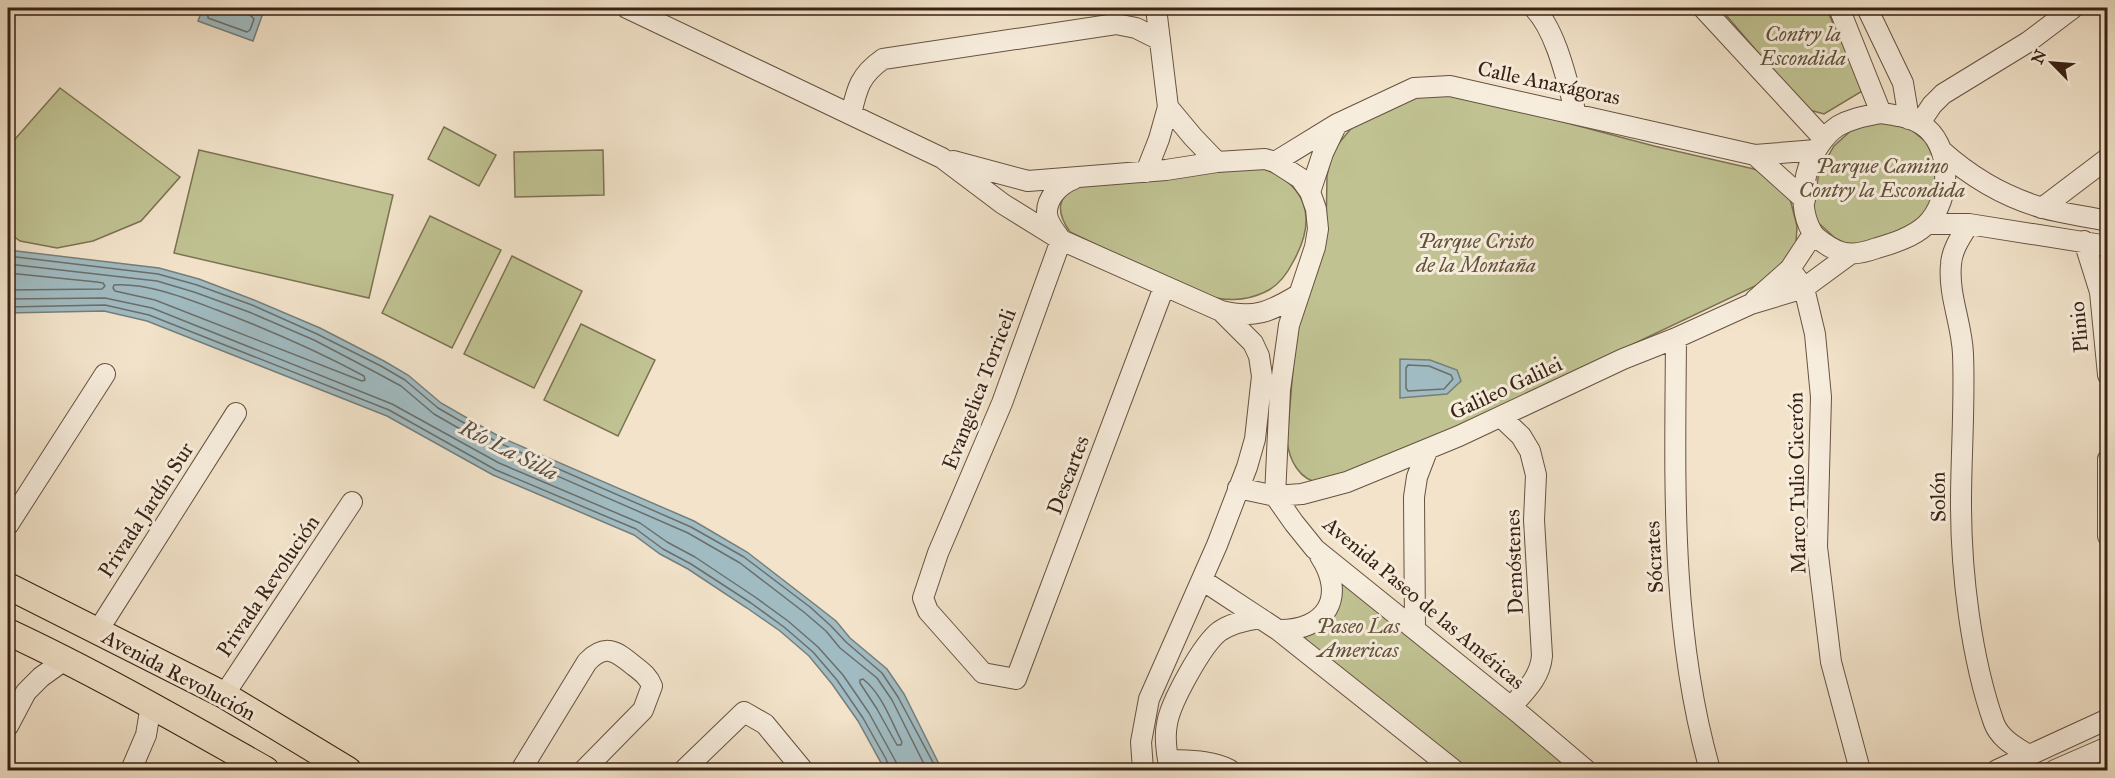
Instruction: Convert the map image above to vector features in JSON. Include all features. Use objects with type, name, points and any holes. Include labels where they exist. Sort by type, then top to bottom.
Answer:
[{"type":"main road","name":"Avenida Revolución","points":[[8,586],[224,695],[348,771]]},
{"type":"main road","name":"Avenida Revolución","points":[[8,632],[66,659],[266,771]]},
{"type":"street","points":[[627,8],[942,158],[1028,181],[1146,172],[1217,162],[1265,159],[1275,162],[1300,178],[1310,192],[1316,209],[1318,230],[1313,256],[1289,325],[1280,390],[1275,496]]},
{"type":"street","points":[[1146,172],[1168,107],[1156,8]]},
{"type":"street","points":[[1534,8],[1540,14],[1560,56],[1576,114]]},
{"type":"street","points":[[1703,8],[1820,144]]},
{"type":"street","points":[[1839,8],[1881,113]]},
{"type":"street","points":[[1867,8],[1903,83],[1915,121]]},
{"type":"street","points":[[1915,121],[1943,94],[2028,42],[2073,8]]},
{"type":"street","points":[[851,114],[857,88],[863,75],[883,59],[1116,24],[1136,28],[1160,40]]},
{"type":"street","name":"Calle Anaxágoras","points":[[1275,162],[1337,124],[1414,88],[1450,86],[1755,155],[1820,144]]},
{"type":"street","points":[[1168,107],[1217,162]]},
{"type":"street","points":[[1942,151],[1946,166],[1945,184],[1939,206],[1927,224],[1910,236],[1849,255],[1835,250],[1813,234],[1804,200],[1807,169],[1820,144],[1837,127],[1855,118],[1881,113],[1915,121],[1927,129],[1942,151],[1964,171],[1996,189],[2042,208],[2108,220]]},
{"type":"street","points":[[1310,192],[1323,153],[1337,124]]},
{"type":"street","name":"Calle Anaxágoras","points":[[1755,155],[1804,200]]},
{"type":"street","points":[[942,158],[1003,204],[1060,240],[1221,312],[1254,316],[1281,306],[1298,295]]},
{"type":"street","points":[[2042,208],[2108,158]]},
{"type":"street","points":[[1060,240],[1047,214],[1049,204],[1054,192],[1065,182],[1074,178]]},
{"type":"street","points":[[1927,224],[1969,224],[2108,246]]},
{"type":"street","name":"Solón","points":[[1969,224],[1955,247],[1951,263],[1951,282],[1963,352],[1961,507],[1964,573],[1976,659],[1995,725],[2003,738],[2030,756]]},
{"type":"street","name":"Galileo Galilei","points":[[1751,304],[1790,269],[1813,234]]},
{"type":"street","name":"Evangelica Torriceli","points":[[1016,679],[983,673],[928,611],[923,598],[938,554],[1002,403],[1060,240]]},
{"type":"street","name":"Plinio","points":[[2084,241],[2100,292],[2108,375]]},
{"type":"street","name":"Galileo Galilei","points":[[1238,488],[1275,496],[1302,494],[1329,487],[1426,451],[1623,358],[1676,338],[1751,304],[1804,288],[1849,255]]},
{"type":"street","name":"Marco Tulio Cicerón","points":[[1790,269],[1804,288],[1815,334],[1821,397],[1817,547],[1831,662],[1860,771]]},
{"type":"street","name":"Descartes","points":[[1016,679],[1164,287]]},
{"type":"street","points":[[1143,771],[1141,742],[1149,699],[1202,580],[1247,467],[1255,439],[1262,376],[1259,356],[1253,343],[1221,312]]},
{"type":"street","name":"Sócrates","points":[[1676,338],[1676,521],[1681,619],[1699,733],[1710,771]]},
{"type":"street","points":[[8,525],[105,374]]},
{"type":"street","name":"Privada Jardín Sur","points":[[97,632],[236,413]]},
{"type":"street","name":"Demóstenes","points":[[1502,417],[1521,436],[1530,451],[1536,475],[1534,520],[1542,656],[1541,668],[1536,679],[1511,707]]},
{"type":"street","points":[[1414,628],[1414,497],[1417,477],[1426,451]]},
{"type":"street","points":[[2108,459],[2108,536]]},
{"type":"street","name":"Avenida Paseo de las Américas","points":[[1275,496],[1316,549],[1511,707],[1586,771]]},
{"type":"street","name":"Privada Revolución","points":[[224,695],[352,502]]},
{"type":"street","points":[[1278,630],[1308,627],[1322,618],[1332,589],[1330,575],[1316,549]]},
{"type":"street","points":[[1202,580],[1278,630],[1454,771]]},
{"type":"street","points":[[1230,771],[1221,765],[1203,762],[1169,766],[1167,724],[1173,704],[1202,649],[1210,639],[1233,624],[1260,618]]},
{"type":"street","points":[[521,771],[587,662],[594,654],[615,651],[648,676],[652,686],[643,710],[584,771]]},
{"type":"street","points":[[8,726],[26,692],[41,677],[66,659]]},
{"type":"street","points":[[131,771],[146,735],[151,705]]},
{"type":"street","points":[[684,771],[744,711],[765,724],[803,771]]},
{"type":"street","points":[[1997,771],[2108,719]]},
{"type":"street","points":[[2055,771],[2108,747]]},
{"type":"green space","name":"Contry la Escondida","points":[[1720,8],[1826,8],[1864,90],[1824,114],[1806,109]]},
{"type":"green space","points":[[60,88],[180,177],[141,221],[93,241],[57,248],[20,241],[8,232],[8,147]]},
{"type":"green space","name":"Parque Cristo de la Montaña","points":[[1451,92],[1654,146],[1754,169],[1768,175],[1789,195],[1797,226],[1796,244],[1774,277],[1354,477],[1329,483],[1313,481],[1296,468],[1287,441],[1296,333],[1326,232],[1327,176],[1331,157],[1354,125],[1410,95]]},
{"type":"green space","name":"Parque Camino Contry la Escondida","points":[[1882,120],[1903,123],[1926,142],[1938,166],[1937,194],[1923,218],[1886,237],[1851,246],[1835,238],[1812,217],[1819,172],[1834,146],[1855,127]]},
{"type":"green space","points":[[444,127],[496,155],[479,186],[428,159]]},
{"type":"green space","points":[[199,150],[393,195],[369,298],[174,253]]},
{"type":"green space","points":[[603,150],[604,195],[515,197],[514,152]]},
{"type":"green space","points":[[1256,166],[1287,181],[1297,191],[1306,216],[1301,245],[1288,271],[1270,289],[1249,298],[1226,299],[1202,295],[1070,232],[1062,218],[1062,200],[1071,189],[1079,184]]},
{"type":"green space","points":[[430,216],[501,250],[452,348],[382,313]]},
{"type":"green space","points":[[512,256],[582,291],[534,388],[464,354]]},
{"type":"green space","points":[[581,324],[655,360],[618,436],[544,400]]},
{"type":"green space","name":"Paseo Las Americas","points":[[1341,579],[1573,770],[1470,770],[1300,639],[1321,627]]},
{"type":"water","points":[[203,8],[246,8],[263,13],[253,41],[198,21]]},
{"type":"water","name":"Río La Silla","points":[[8,250],[159,268],[199,279],[254,300],[320,328],[384,361],[408,375],[441,403],[500,437],[694,521],[747,552],[836,621],[850,638],[887,669],[904,694],[939,764],[945,770],[885,770],[858,721],[809,656],[780,631],[747,608],[688,569],[660,554],[634,535],[493,475],[387,416],[147,321],[104,311],[8,313]]},
{"type":"water","points":[[1400,359],[1430,360],[1457,370],[1461,381],[1447,394],[1400,398]]}]
